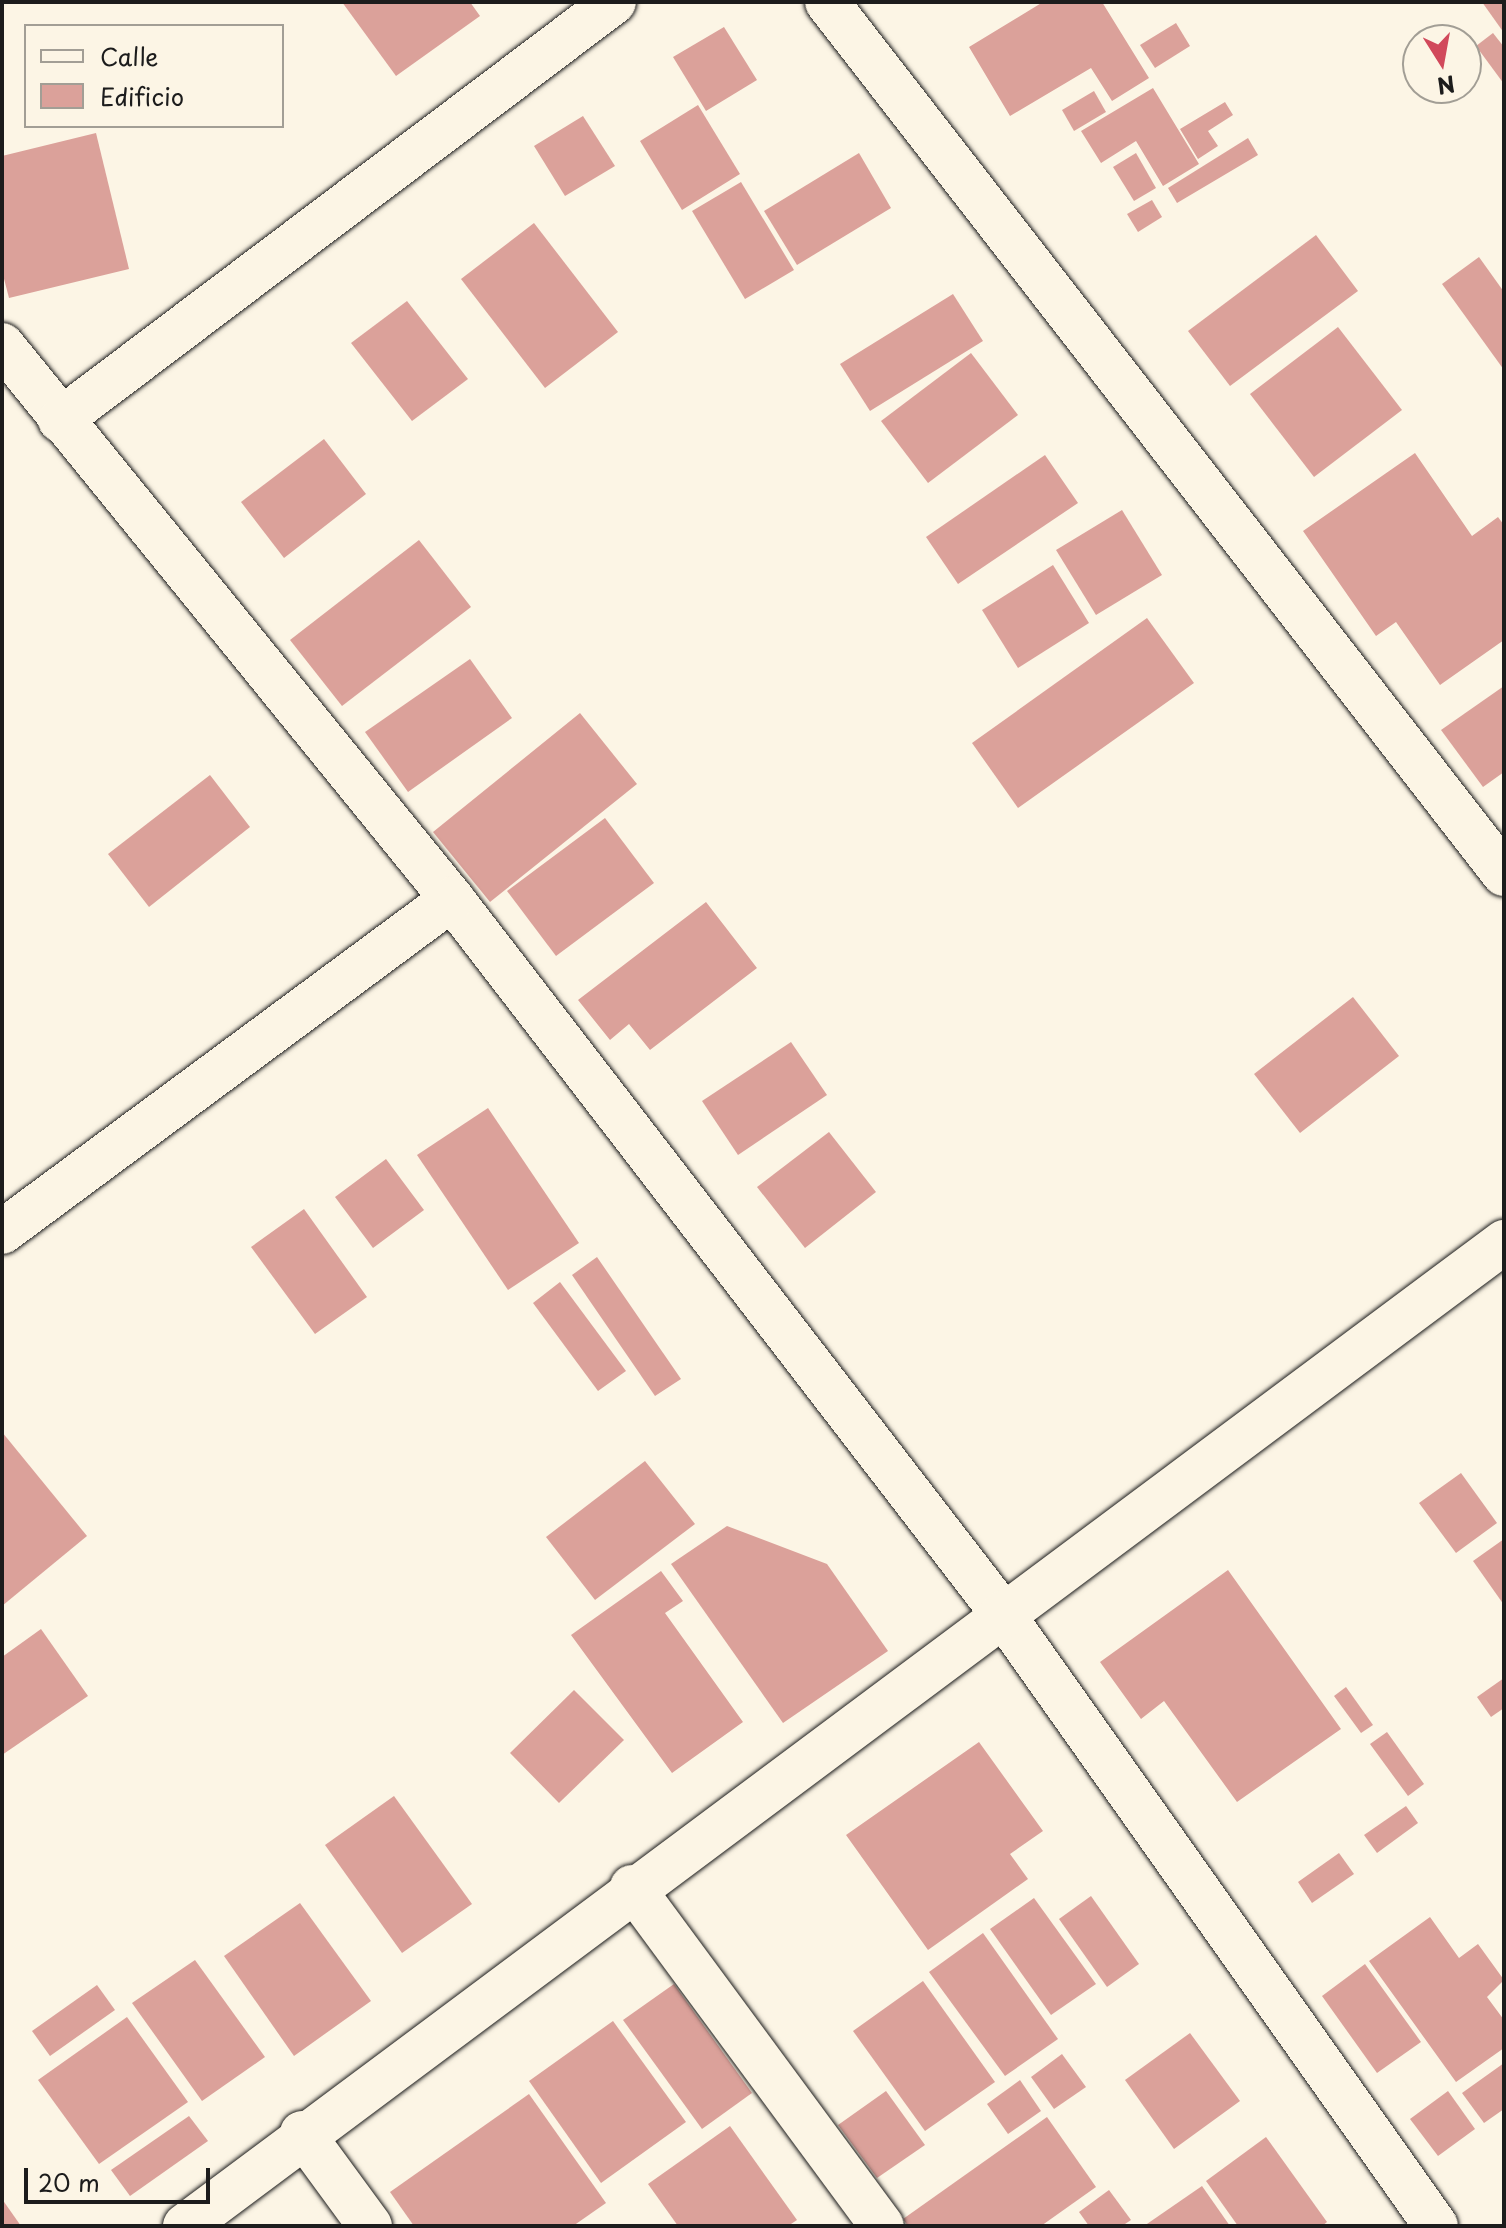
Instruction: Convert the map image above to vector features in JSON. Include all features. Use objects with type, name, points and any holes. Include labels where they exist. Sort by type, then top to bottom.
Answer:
[{"type":"street","points":[[60,420],[614,2]]},
{"type":"street","points":[[827,2],[1504,874]]},
{"type":"street","points":[[2,345],[452,899],[1002,1613],[1436,2226]]},
{"type":"street","points":[[2,1232],[452,899]]},
{"type":"street","points":[[185,2226],[302,2133],[1504,1242]]},
{"type":"street","points":[[632,1887],[882,2226]]},
{"type":"street","points":[[302,2133],[370,2226]]},
{"type":"building","points":[[342,2],[470,2],[480,16],[396,76]]},
{"type":"building","points":[[1043,2],[1102,2],[1149,78],[1112,101],[1091,68],[1010,116],[969,47]]},
{"type":"building","points":[[1482,2],[1504,2],[1504,33]]},
{"type":"building","points":[[1176,23],[1190,46],[1155,68],[1140,45]]},
{"type":"building","points":[[724,27],[757,80],[706,111],[673,57]]},
{"type":"building","points":[[1493,33],[1504,47],[1504,84],[1482,54],[1482,41]]},
{"type":"building","points":[[1153,88],[1199,164],[1163,186],[1136,141],[1101,163],[1081,131]]},
{"type":"building","points":[[1094,91],[1106,112],[1074,131],[1062,110]]},
{"type":"building","points":[[1225,102],[1233,115],[1208,131],[1218,146],[1198,159],[1180,129]]},
{"type":"building","points":[[698,105],[740,174],[682,210],[640,141]]},
{"type":"building","points":[[583,116],[615,166],[565,196],[534,146]]},
{"type":"building","points":[[96,133],[129,269],[9,298],[2,271],[2,156]]},
{"type":"building","points":[[1248,138],[1258,155],[1177,203],[1168,188]]},
{"type":"building","points":[[859,153],[891,208],[797,265],[764,211]]},
{"type":"building","points":[[1136,153],[1156,188],[1134,201],[1113,167]]},
{"type":"building","points":[[741,182],[794,270],[745,299],[692,211]]},
{"type":"building","points":[[1152,200],[1162,217],[1138,232],[1127,214]]},
{"type":"building","points":[[534,223],[618,332],[545,388],[461,279]]},
{"type":"building","points":[[1316,235],[1358,291],[1230,386],[1188,331]]},
{"type":"building","points":[[1479,257],[1504,292],[1504,370],[1442,284]]},
{"type":"building","points":[[953,294],[983,341],[870,411],[840,364]]},
{"type":"building","points":[[407,301],[468,379],[412,421],[351,343]]},
{"type":"building","points":[[1338,327],[1402,410],[1314,477],[1250,394]]},
{"type":"building","points":[[971,353],[1018,415],[928,483],[881,421]]},
{"type":"building","points":[[324,439],[366,494],[284,558],[241,502]]},
{"type":"building","points":[[1415,453],[1472,536],[1498,517],[1504,525],[1504,640],[1440,685],[1396,622],[1376,636],[1303,531]]},
{"type":"building","points":[[1045,455],[1078,503],[958,584],[926,537]]},
{"type":"building","points":[[1122,510],[1162,575],[1096,615],[1056,550]]},
{"type":"building","points":[[419,540],[471,607],[342,706],[290,640]]},
{"type":"building","points":[[1053,565],[1089,623],[1018,668],[982,610]]},
{"type":"building","points":[[1147,618],[1194,683],[1018,808],[972,743]]},
{"type":"building","points":[[470,659],[512,718],[408,792],[365,732]]},
{"type":"building","points":[[1504,686],[1504,772],[1483,787],[1441,730]]},
{"type":"building","points":[[580,713],[637,784],[490,902],[433,832]]},
{"type":"building","points":[[210,775],[250,827],[149,907],[108,854]]},
{"type":"building","points":[[605,818],[654,883],[556,956],[507,891]]},
{"type":"building","points":[[706,902],[757,968],[650,1050],[629,1024],[610,1040],[578,1000]]},
{"type":"building","points":[[1353,997],[1399,1056],[1300,1133],[1254,1074]]},
{"type":"building","points":[[791,1042],[827,1095],[738,1155],[702,1101]]},
{"type":"building","points":[[488,1108],[579,1243],[508,1290],[417,1155]]},
{"type":"building","points":[[829,1132],[876,1192],[805,1248],[757,1187]]},
{"type":"building","points":[[386,1159],[424,1210],[373,1248],[335,1197]]},
{"type":"building","points":[[304,1209],[367,1297],[315,1334],[251,1247]]},
{"type":"building","points":[[597,1257],[681,1379],[655,1396],[572,1275]]},
{"type":"building","points":[[560,1282],[626,1371],[598,1391],[533,1303]]},
{"type":"building","points":[[2,1432],[87,1536],[2,1606]]},
{"type":"building","points":[[645,1461],[695,1524],[595,1600],[546,1537]]},
{"type":"building","points":[[1461,1473],[1497,1523],[1456,1553],[1419,1503]]},
{"type":"building","points":[[727,1526],[827,1564],[888,1651],[783,1723],[671,1564]]},
{"type":"building","points":[[1504,1539],[1504,1605],[1473,1561]]},
{"type":"building","points":[[1228,1570],[1341,1729],[1237,1802],[1164,1701],[1141,1719],[1100,1662]]},
{"type":"building","points":[[661,1571],[683,1601],[665,1613],[743,1722],[672,1773],[571,1635]]},
{"type":"building","points":[[41,1629],[88,1696],[2,1755],[2,1657]]},
{"type":"building","points":[[1504,1678],[1504,1708],[1491,1717],[1477,1697]]},
{"type":"building","points":[[1346,1687],[1373,1725],[1361,1733],[1334,1696]]},
{"type":"building","points":[[574,1690],[624,1740],[559,1803],[510,1753]]},
{"type":"building","points":[[1387,1732],[1424,1784],[1408,1796],[1370,1744]]},
{"type":"building","points":[[979,1742],[1043,1831],[1010,1854],[1028,1879],[928,1950],[846,1835]]},
{"type":"building","points":[[394,1796],[472,1904],[402,1953],[325,1845]]},
{"type":"building","points":[[1406,1806],[1418,1823],[1377,1853],[1364,1835]]},
{"type":"building","points":[[1339,1853],[1354,1874],[1312,1903],[1298,1882]]},
{"type":"building","points":[[1091,1896],[1139,1964],[1107,1987],[1059,1919]]},
{"type":"building","points":[[1034,1898],[1096,1984],[1051,2015],[990,1929]]},
{"type":"building","points":[[300,1903],[371,2001],[294,2056],[224,1956]]},
{"type":"building","points":[[1430,1917],[1459,1958],[1478,1944],[1504,1980],[1487,1997],[1504,2020],[1504,2048],[1456,2082],[1369,1961]]},
{"type":"building","points":[[983,1933],[1058,2039],[1005,2076],[929,1972]]},
{"type":"building","points":[[195,1960],[265,2057],[202,2101],[132,2003]]},
{"type":"building","points":[[1365,1964],[1421,2042],[1377,2073],[1322,1996]]},
{"type":"building","points":[[923,1981],[995,2082],[925,2131],[853,2031]]},
{"type":"building","points":[[674,1984],[752,2093],[702,2129],[623,2020]]},
{"type":"building","points":[[97,1985],[115,2010],[50,2056],[32,2031]]},
{"type":"building","points":[[127,2017],[188,2102],[99,2164],[38,2080]]},
{"type":"building","points":[[613,2021],[686,2122],[601,2183],[529,2081]]},
{"type":"building","points":[[1190,2033],[1240,2101],[1174,2149],[1125,2080]]},
{"type":"building","points":[[1062,2054],[1086,2087],[1054,2109],[1031,2077]]},
{"type":"building","points":[[1504,2063],[1504,2109],[1484,2123],[1462,2093]]},
{"type":"building","points":[[1020,2080],[1041,2111],[1008,2134],[987,2104]]},
{"type":"building","points":[[886,2091],[925,2145],[877,2178],[838,2125]]},
{"type":"building","points":[[1448,2091],[1475,2129],[1438,2156],[1410,2119]]},
{"type":"building","points":[[529,2094],[606,2203],[573,2226],[414,2226],[390,2192]]},
{"type":"building","points":[[189,2116],[208,2141],[130,2196],[111,2170]]},
{"type":"building","points":[[1047,2117],[1096,2187],[1041,2226],[908,2226],[903,2219]]},
{"type":"building","points":[[730,2126],[797,2220],[788,2226],[678,2226],[648,2184]]},
{"type":"building","points":[[1266,2137],[1327,2222],[1322,2226],[1238,2226],[1206,2181]]},
{"type":"building","points":[[1202,2186],[1230,2226],[1144,2226]]},
{"type":"building","points":[[1109,2190],[1131,2220],[1122,2226],[1089,2226],[1079,2212]]},
{"type":"building","points":[[2,2199],[21,2226],[2,2226]]}]
